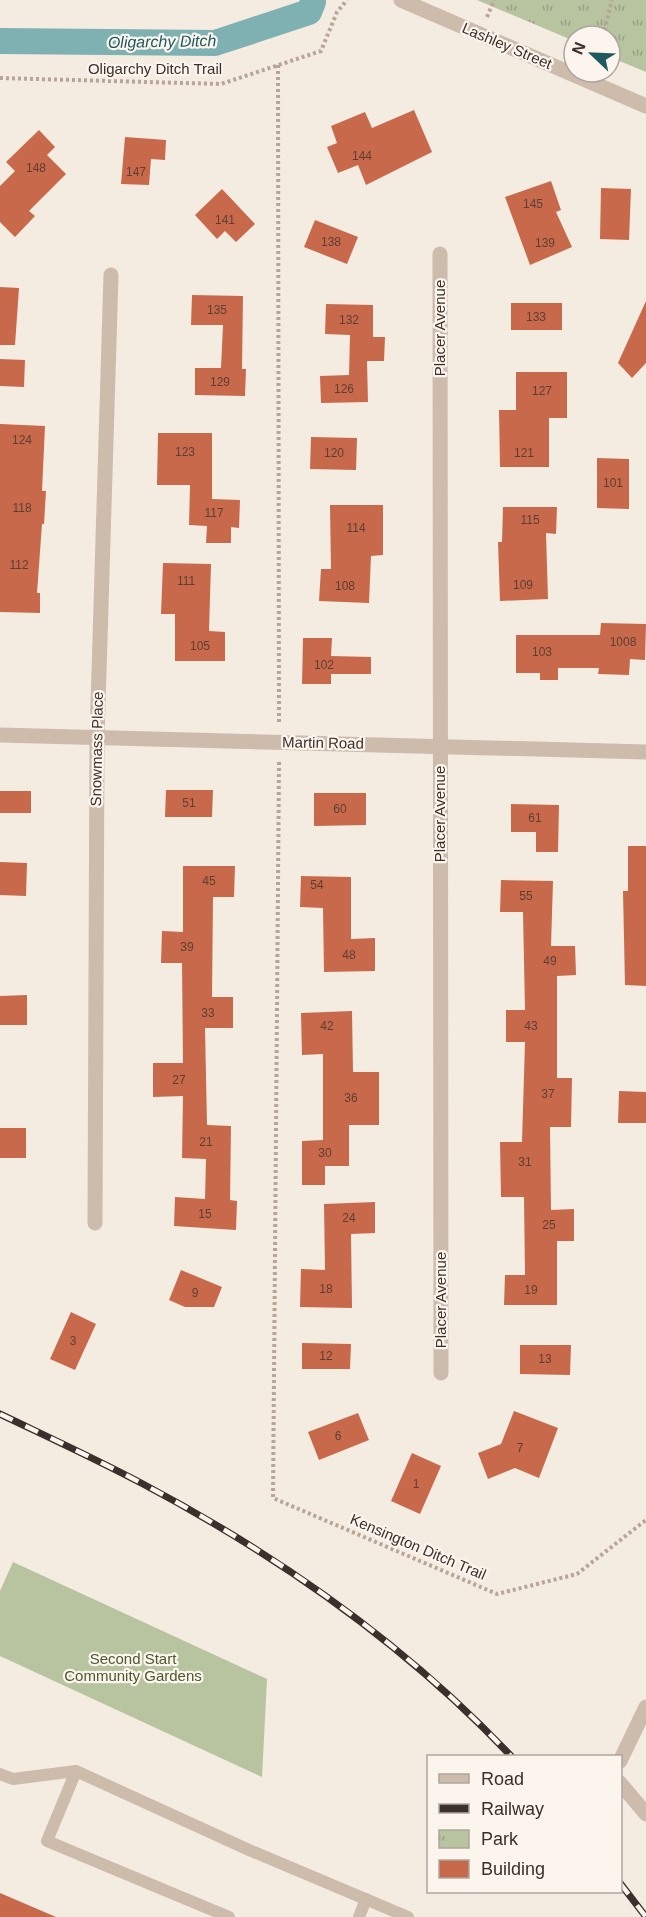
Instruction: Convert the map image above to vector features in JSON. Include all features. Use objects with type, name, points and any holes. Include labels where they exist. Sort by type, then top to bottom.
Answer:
[{"type":"street","name":"Lashley Street","points":[[401,0],[646,106]]},
{"type":"street","name":"Placer Avenue","points":[[440,254],[441,1373]]},
{"type":"street","name":"Snowmass Place","points":[[95,1223],[97,738],[111,275]]},
{"type":"street","name":"Martin Road","points":[[0,735],[646,752]]},
{"type":"street","points":[[622,1759],[646,1707]]},
{"type":"street","points":[[622,1784],[646,1814]]},
{"type":"lane","points":[[75,1771],[48,1841],[229,1917]]},
{"type":"lane","points":[[0,1774],[13,1779],[75,1771],[249,1850],[408,1917]]},
{"type":"lane","points":[[359,1917],[366,1899]]},
{"type":"path","name":"Oligarchy Ditch Trail","points":[[0,78],[221,84],[321,51],[337,12],[347,0]]},
{"type":"path","points":[[606,24],[612,0]]},
{"type":"path","points":[[278,65],[279,742]]},
{"type":"path","name":"Kensington Ditch Trail","points":[[279,742],[273,1498],[497,1594],[577,1574],[646,1520]]},
{"type":"green space","points":[[477,0],[646,0],[646,72],[622,62],[622,24],[562,24],[562,36]]},
{"type":"green space","name":"Second Start Community Gardens","points":[[13,1562],[267,1679],[262,1777],[0,1656],[0,1591]]},
{"type":"building","points":[[414,110],[432,152],[366,185],[358,165],[338,173],[327,147],[337,143],[331,126],[365,112],[372,128]]},
{"type":"building","points":[[39,130],[55,147],[47,155],[66,174],[29,211],[35,216],[15,237],[0,222],[0,186],[15,171],[6,162]]},
{"type":"building","points":[[125,137],[166,140],[165,160],[151,159],[149,185],[121,184]]},
{"type":"building","points":[[551,181],[561,210],[556,212],[572,247],[530,265],[505,197]]},
{"type":"building","points":[[601,188],[631,189],[629,240],[600,239]]},
{"type":"building","points":[[222,189],[255,224],[236,242],[225,231],[217,239],[195,215]]},
{"type":"building","points":[[315,220],[358,237],[347,264],[304,247]]},
{"type":"building","points":[[0,287],[19,288],[15,345],[0,345]]},
{"type":"building","points":[[192,295],[243,296],[242,369],[246,369],[245,396],[195,395],[195,368],[221,368],[223,325],[191,325]]},
{"type":"building","points":[[646,301],[646,363],[632,378],[618,363]]},
{"type":"building","points":[[511,303],[562,303],[562,330],[511,330]]},
{"type":"building","points":[[326,304],[373,305],[373,337],[385,337],[384,361],[367,361],[368,402],[321,403],[320,376],[349,375],[350,335],[325,334]]},
{"type":"building","points":[[0,359],[25,360],[24,387],[0,386]]},
{"type":"building","points":[[516,372],[567,372],[567,418],[549,418],[549,467],[500,467],[499,410],[516,410]]},
{"type":"building","points":[[0,424],[45,426],[42,491],[46,491],[37,593],[40,593],[40,613],[0,612]]},
{"type":"building","points":[[158,433],[212,433],[212,499],[240,500],[239,528],[231,527],[231,543],[206,543],[207,526],[189,525],[190,485],[157,485]]},
{"type":"building","points":[[311,437],[357,438],[356,470],[310,469]]},
{"type":"building","points":[[597,458],[629,459],[629,509],[597,508]]},
{"type":"building","points":[[330,505],[383,505],[383,555],[371,556],[369,603],[319,601],[321,569],[331,569]]},
{"type":"building","points":[[503,507],[557,507],[556,534],[546,533],[548,599],[500,601],[498,542],[502,542]]},
{"type":"building","points":[[163,563],[211,564],[209,631],[225,632],[225,661],[175,661],[175,614],[161,614]]},
{"type":"building","points":[[601,623],[646,624],[645,660],[630,659],[629,675],[598,674],[599,668],[558,668],[558,680],[540,680],[540,673],[516,673],[516,635],[600,635]]},
{"type":"building","points":[[303,638],[332,638],[331,656],[371,657],[371,674],[331,674],[331,684],[302,684]]},
{"type":"building","points":[[166,790],[213,790],[212,817],[165,817]]},
{"type":"building","points":[[0,791],[31,791],[31,813],[0,813]]},
{"type":"building","points":[[314,793],[366,793],[366,825],[314,826]]},
{"type":"building","points":[[511,804],[559,805],[558,852],[536,852],[536,832],[511,832]]},
{"type":"building","points":[[628,846],[646,846],[646,986],[625,985],[623,891],[628,891]]},
{"type":"building","points":[[0,862],[27,863],[26,896],[0,895]]},
{"type":"building","points":[[183,866],[235,866],[234,897],[213,897],[212,997],[233,997],[233,1028],[205,1028],[207,1125],[231,1126],[230,1200],[237,1201],[236,1230],[174,1226],[175,1197],[205,1199],[206,1159],[182,1158],[183,1096],[153,1097],[153,1063],[183,1063],[182,963],[161,963],[162,931],[183,932]]},
{"type":"building","points":[[301,876],[351,877],[351,939],[375,938],[375,971],[324,972],[323,908],[300,907]]},
{"type":"building","points":[[501,880],[553,881],[551,946],[575,946],[576,975],[557,976],[557,1078],[572,1078],[571,1127],[550,1127],[551,1210],[574,1209],[574,1241],[557,1241],[557,1305],[504,1305],[505,1275],[525,1275],[524,1197],[501,1197],[500,1142],[522,1142],[525,1042],[506,1042],[506,1010],[525,1010],[523,912],[500,912]]},
{"type":"building","points":[[27,995],[27,1025],[0,1025],[0,996]]},
{"type":"building","points":[[352,1011],[353,1072],[379,1072],[379,1125],[349,1125],[349,1166],[325,1166],[325,1185],[302,1185],[302,1141],[323,1140],[323,1054],[302,1055],[301,1013]]},
{"type":"building","points":[[619,1091],[646,1092],[646,1123],[618,1123]]},
{"type":"building","points":[[0,1128],[26,1128],[26,1158],[0,1158]]},
{"type":"building","points":[[375,1202],[375,1233],[351,1234],[352,1308],[300,1307],[301,1269],[325,1270],[324,1204]]},
{"type":"building","points":[[181,1270],[222,1287],[214,1307],[185,1307],[169,1300]]},
{"type":"building","points":[[71,1312],[96,1324],[75,1370],[50,1359]]},
{"type":"building","points":[[302,1343],[351,1344],[350,1369],[302,1369]]},
{"type":"building","points":[[520,1345],[571,1345],[570,1375],[520,1374]]},
{"type":"building","points":[[514,1411],[558,1428],[539,1478],[515,1468],[488,1479],[478,1453],[501,1444]]},
{"type":"building","points":[[358,1413],[369,1440],[319,1460],[308,1432]]},
{"type":"building","points":[[412,1453],[441,1466],[420,1514],[391,1501]]},
{"type":"building","points":[[0,1893],[56,1917],[0,1917]]},
{"type":"waterway","name":"Oligarchy Ditch","points":[[0,41],[215,43],[309,12],[313,2]]},
{"type":"railway","points":[[0,1414],[143,1484],[243,1541],[291,1572],[338,1605],[428,1676],[510,1755]]},
{"type":"railway","points":[[622,1886],[646,1917]]}]
